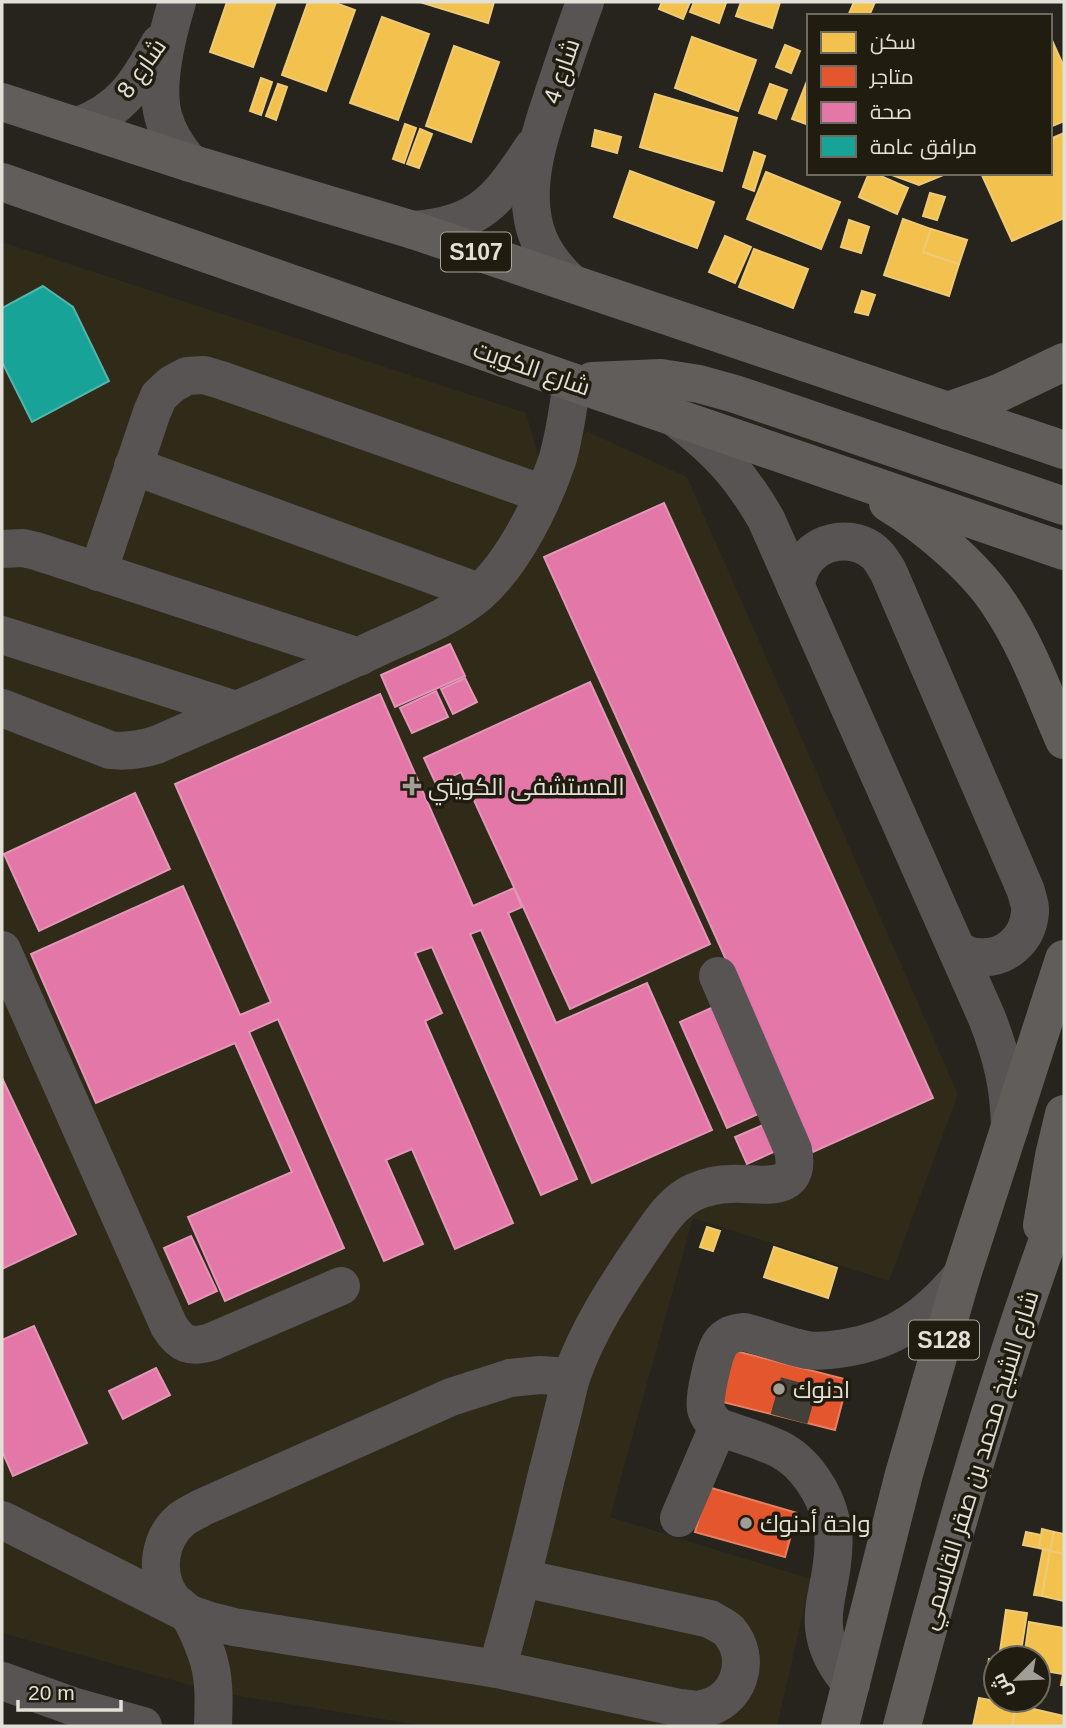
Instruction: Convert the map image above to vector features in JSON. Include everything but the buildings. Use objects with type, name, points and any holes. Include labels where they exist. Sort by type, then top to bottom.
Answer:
[{"type":"main road","name":"S107","points":[[2,102],[190,163],[413,230],[1064,450]]},
{"type":"main road","name":"شارع الكويت","points":[[6,187],[1064,551]]},
{"type":"main road","points":[[948,411],[999,393],[1064,362]]},
{"type":"main road","points":[[572,382],[661,378],[699,384],[1064,506]]},
{"type":"main road","points":[[821,467],[894,506],[927,531],[987,587],[1025,649],[1064,740]]},
{"type":"main road","name":"S128","points":[[840,1726],[904,1474],[962,1275],[1064,959]]},
{"type":"main road","points":[[1037,1268],[1044,1212],[1064,1114]]},
{"type":"main road","name":"شارع الشيخ محمد بن صقر القاسمي","points":[[902,1726],[976,1461],[1037,1268],[1064,1196]]},
{"type":"street","name":"شارع 4","points":[[571,283],[547,255],[538,238],[530,202],[538,140],[585,2]]},
{"type":"street","name":"شارع 8","points":[[78,126],[94,120],[123,99],[140,78],[173,16]]},
{"type":"street","name":"شارع 8","points":[[173,16],[159,84],[160,101],[169,135],[190,163]]},
{"type":"street","name":"شارع 4","points":[[413,230],[453,224],[488,205],[503,191],[538,140]]},
{"type":"street","points":[[98,572],[159,396],[172,384],[187,376],[204,375],[543,494]]},
{"type":"street","points":[[2,708],[110,750],[142,750],[359,657],[454,611],[480,592],[501,569],[524,533],[557,460],[567,422],[572,382]]},
{"type":"street","points":[[674,417],[719,454],[749,489],[766,519],[997,1044],[1005,1071],[1010,1127]]},
{"type":"street","points":[[133,466],[480,592]]},
{"type":"street","points":[[795,585],[803,563],[817,548],[837,541],[858,542],[876,553],[888,571],[1026,891],[1031,910],[1026,930],[1014,947],[996,957],[976,958],[957,950]]},
{"type":"street","points":[[2,549],[23,548],[359,657]]},
{"type":"street","points":[[2,635],[236,710]]},
{"type":"street","points":[[2,950],[176,1337],[186,1344],[199,1346],[212,1342],[341,1286]]},
{"type":"street","points":[[497,1669],[571,1377],[601,1311],[674,1205],[691,1193],[710,1186],[732,1183],[779,1184],[788,1179],[794,1171],[793,1150],[718,976]]},
{"type":"street","points":[[851,1684],[838,1668],[829,1650],[824,1630],[824,1609],[834,1544],[831,1521],[824,1500],[813,1480],[797,1463],[785,1434],[718,1427],[711,1420],[705,1401],[716,1353],[726,1337],[744,1332],[806,1359],[833,1350],[858,1346],[883,1338],[928,1313],[962,1275]]},
{"type":"street","points":[[213,1726],[215,1692],[205,1651],[187,1613],[171,1598],[162,1578],[161,1556],[168,1535],[182,1519],[201,1508],[451,1397],[510,1378],[540,1375],[571,1377]]},
{"type":"street","points":[[679,1518],[718,1427]]},
{"type":"street","points":[[2,1520],[187,1613],[234,1627],[497,1669],[680,1708],[700,1710],[720,1703],[735,1688],[741,1668],[739,1648],[728,1630],[710,1619],[522,1578]]},
{"type":"street","points":[[2,1681],[72,1706],[144,1726]]},
{"type":"shaded area","name":"المستشفى الكويتي","points":[[2,242],[526,413],[538,455],[571,464],[586,431],[687,477],[958,1094],[889,1281],[693,1218],[610,1517],[811,1579],[777,1726],[425,1726],[215,1692],[2,1633]]},
{"type":"tunnel","points":[[789,1419],[803,1369]]},
{"type":"place","name":"المستشفى الكويتي","points":[[412,786]]},
{"type":"place","name":"ادنوك","points":[[779,1389]]},
{"type":"place","name":"واحة أدنوك","points":[[746,1523]]}]
